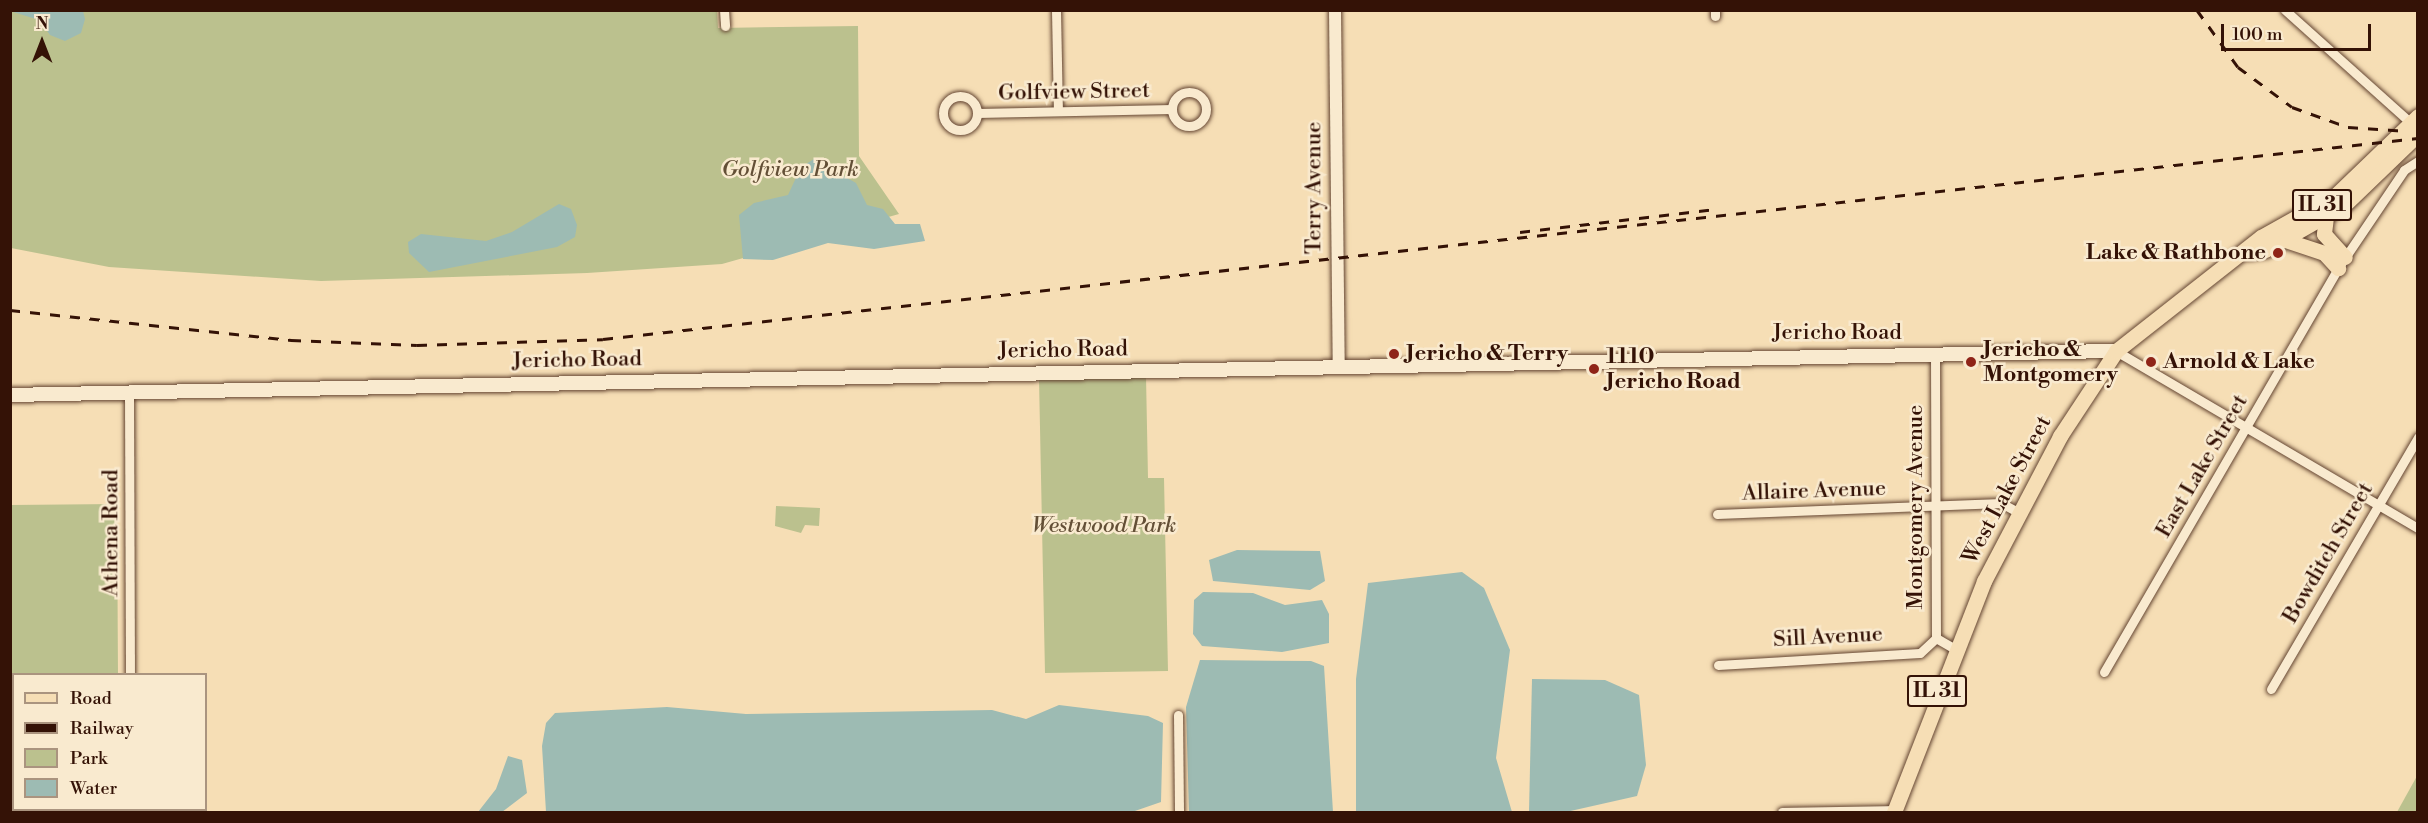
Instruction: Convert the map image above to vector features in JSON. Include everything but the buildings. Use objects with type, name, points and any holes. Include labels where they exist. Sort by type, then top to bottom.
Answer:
[{"type":"main road","name":"West Lake Street","points":[[2248,252],[2285,240],[2326,217],[2366,188],[2415,124]]},
{"type":"main road","name":"West Lake Street","points":[[1894,811],[1955,649],[2018,512],[2060,436],[2116,351],[2188,292],[2248,252],[2261,237],[2336,195],[2415,124]]},
{"type":"main road","points":[[2326,217],[2324,234],[2342,263]]},
{"type":"main road","points":[[2285,240],[2324,253],[2342,263]]},
{"type":"main road","name":"Jericho Road","points":[[10,395],[1340,365],[2116,351]]},
{"type":"street","points":[[724,10],[725,26]]},
{"type":"street","points":[[1056,10],[1058,111]]},
{"type":"street","name":"Terry Avenue","points":[[1335,10],[1340,365]]},
{"type":"street","points":[[2285,10],[2415,124]]},
{"type":"street","name":"Golfview Street","points":[[977,113],[1172,109]]},
{"type":"street","name":"East Lake Street","points":[[2104,672],[2342,263],[2404,170],[2416,161]]},
{"type":"street","points":[[2116,351],[2418,528]]},
{"type":"street","name":"Montgomery Avenue","points":[[1935,354],[1936,639],[1955,649]]},
{"type":"street","name":"Athena Road","points":[[129,392],[130,673]]},
{"type":"street","name":"Bowditch Street","points":[[2271,689],[2418,437]]},
{"type":"street","name":"Allaire Avenue","points":[[1716,514],[2001,503],[2018,512]]},
{"type":"street","name":"Sill Avenue","points":[[1718,665],[1920,652],[1936,639]]},
{"type":"street","points":[[1178,715],[1179,813]]},
{"type":"street","points":[[1782,813],[1894,811]]},
{"type":"green space","name":"Golfview Park","points":[[717,10],[718,28],[858,26],[859,156],[899,214],[722,264],[587,273],[321,281],[109,267],[11,248],[10,11]]},
{"type":"green space","name":"Westwood Park","points":[[1146,376],[1148,478],[1164,478],[1168,671],[1045,673],[1039,379]]},
{"type":"green space","points":[[117,504],[118,673],[12,673],[12,811],[119,812],[11,812],[10,505]]},
{"type":"green space","points":[[776,506],[820,508],[819,526],[805,525],[801,533],[775,526]]},
{"type":"green space","points":[[2417,776],[2417,812],[2397,812]]},
{"type":"water","points":[[10,11],[83,11],[85,19],[81,33],[65,41],[50,35],[39,20]]},
{"type":"water","points":[[814,159],[856,183],[867,205],[883,209],[895,224],[920,224],[925,241],[874,249],[828,243],[773,260],[743,259],[739,215],[754,203],[788,195],[801,167]]},
{"type":"water","points":[[559,204],[571,209],[577,225],[575,237],[557,247],[429,272],[409,253],[408,242],[421,234],[486,241],[512,232]]},
{"type":"water","points":[[1237,550],[1320,551],[1325,581],[1310,590],[1213,581],[1209,560]]},
{"type":"water","points":[[1462,572],[1484,588],[1510,650],[1496,758],[1512,812],[1356,812],[1356,679],[1368,583]]},
{"type":"water","points":[[1203,592],[1253,593],[1285,605],[1322,600],[1329,614],[1329,643],[1282,652],[1202,646],[1193,634],[1194,600]]},
{"type":"water","points":[[1200,660],[1311,661],[1324,666],[1333,812],[1189,812],[1186,707]]},
{"type":"water","points":[[1532,679],[1605,680],[1639,695],[1646,765],[1637,796],[1566,812],[1529,812]]},
{"type":"water","points":[[1059,705],[1148,716],[1163,723],[1161,802],[1132,812],[546,812],[542,746],[546,723],[555,713],[667,707],[746,714],[992,710],[1026,719]]},
{"type":"water","points":[[508,756],[522,760],[527,793],[502,812],[478,812],[496,789]]},
{"type":"railway","points":[[2197,10],[2238,67],[2292,107],[2348,127],[2408,131]]},
{"type":"railway","points":[[10,310],[291,340],[417,345],[603,339],[2418,138]]},
{"type":"railway","points":[[1520,232],[1716,209]]},
{"type":"place","name":"Lake & Rathbone","points":[[2278,253]]},
{"type":"place","name":"Jericho & Terry","points":[[1394,354]]},
{"type":"place","name":"Jericho & Montgomery","points":[[1971,362]]},
{"type":"place","name":"Arnold & Lake","points":[[2151,362]]},
{"type":"place","name":"1110 Jericho Road","points":[[1594,369]]}]
